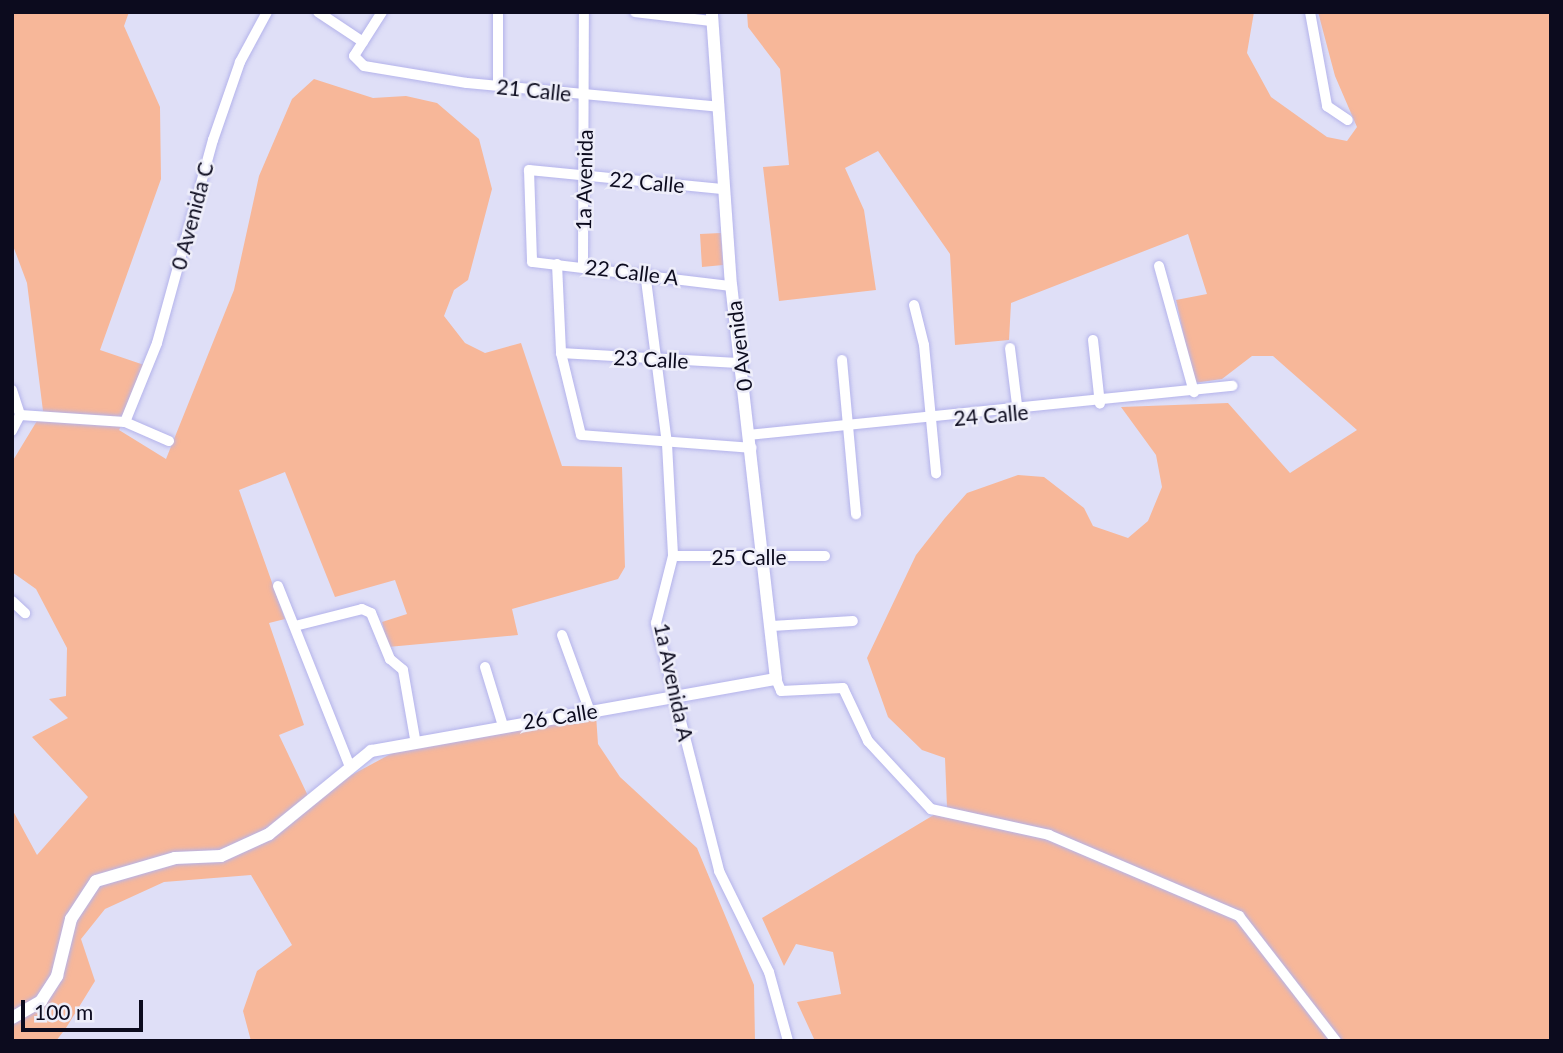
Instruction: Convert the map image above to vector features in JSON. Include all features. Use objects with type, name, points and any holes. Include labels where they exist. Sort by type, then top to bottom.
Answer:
[{"type":"street","name":"0 Avenida C","points":[[125,422],[157,343],[213,140],[240,62],[267,12]]},
{"type":"street","points":[[318,12],[363,42],[382,12]]},
{"type":"street","points":[[498,12],[498,86]]},
{"type":"street","name":"1a Avenida","points":[[583,264],[586,176],[584,12]]},
{"type":"street","points":[[635,12],[712,17]]},
{"type":"street","points":[[1310,12],[1327,106],[1348,120]]},
{"type":"street","name":"0 Avenida","points":[[712,17],[722,189],[731,286],[766,558],[776,679]]},
{"type":"street","name":"21 Calle","points":[[363,42],[354,56],[364,66],[498,86],[719,107]]},
{"type":"street","name":"22 Calle","points":[[532,262],[529,170],[722,189]]},
{"type":"street","name":"22 Calle A","points":[[532,262],[583,264],[731,286]]},
{"type":"street","points":[[557,264],[561,353]]},
{"type":"street","points":[[1160,266],[1194,392]]},
{"type":"street","name":"1a Avenida A","points":[[645,272],[654,360],[667,444],[673,556],[656,623],[719,871],[769,972],[785,1039]]},
{"type":"street","points":[[914,305],[932,419],[936,473]]},
{"type":"street","points":[[1093,340],[1100,404]]},
{"type":"street","points":[[1010,348],[1018,413]]},
{"type":"street","name":"23 Calle","points":[[561,353],[742,363]]},
{"type":"street","name":"24 Calle","points":[[561,353],[581,435],[667,444],[750,441],[847,426],[1018,413],[1233,386]]},
{"type":"street","points":[[842,360],[856,514]]},
{"type":"street","points":[[12,390],[20,415],[12,431]]},
{"type":"street","points":[[20,415],[125,422],[169,441]]},
{"type":"street","name":"25 Calle","points":[[673,556],[825,556]]},
{"type":"street","points":[[278,586],[350,767]]},
{"type":"street","points":[[12,601],[25,613]]},
{"type":"street","points":[[295,626],[362,609],[371,613],[390,659],[403,670],[415,739]]},
{"type":"street","points":[[772,626],[853,621]]},
{"type":"street","points":[[562,635],[590,712]]},
{"type":"street","points":[[485,667],[503,726]]},
{"type":"street","points":[[776,679],[781,691],[843,688],[869,741],[930,809],[1049,835],[1239,916],[1336,1041]]},
{"type":"street","name":"26 Calle","points":[[12,1018],[41,1000],[57,976],[71,919],[96,881],[175,858],[221,856],[269,834],[371,751],[415,739],[776,679]]},
{"type":"shaded area","points":[[12,12],[129,12],[124,26],[160,107],[161,179],[100,350],[150,367],[119,430],[166,459],[234,290],[259,176],[292,99],[314,79],[373,98],[406,96],[437,103],[479,139],[492,189],[468,280],[454,290],[444,316],[465,343],[485,353],[521,343],[562,466],[622,467],[625,567],[618,579],[512,609],[518,635],[388,647],[382,622],[407,614],[395,580],[335,597],[285,472],[239,490],[285,619],[269,623],[304,725],[279,735],[309,798],[398,750],[596,715],[598,744],[620,777],[697,848],[754,985],[755,1041],[251,1041],[243,1011],[257,971],[292,945],[251,875],[164,882],[105,909],[81,939],[95,981],[66,1028],[56,1041],[12,1041],[12,809],[37,855],[88,797],[32,737],[68,718],[49,699],[66,696],[67,648],[36,589],[12,572],[12,462],[43,411],[27,283],[12,243]]},
{"type":"shaded area","points":[[747,12],[1254,12],[1247,53],[1271,97],[1327,137],[1347,141],[1357,127],[1335,76],[1318,12],[1551,12],[1551,1041],[815,1041],[797,1002],[841,994],[833,952],[796,944],[784,966],[762,918],[947,807],[945,758],[922,750],[888,717],[867,658],[916,555],[967,493],[1018,475],[1044,477],[1084,508],[1093,526],[1128,538],[1148,521],[1162,487],[1156,455],[1121,407],[1228,403],[1290,473],[1357,430],[1273,356],[1252,356],[1222,379],[1194,383],[1176,300],[1207,294],[1188,234],[1011,303],[1009,340],[955,345],[950,254],[878,151],[845,168],[864,210],[876,290],[779,301],[763,167],[789,165],[780,69],[748,27]]},
{"type":"shaded area","points":[[721,233],[723,265],[702,267],[700,234]]}]
